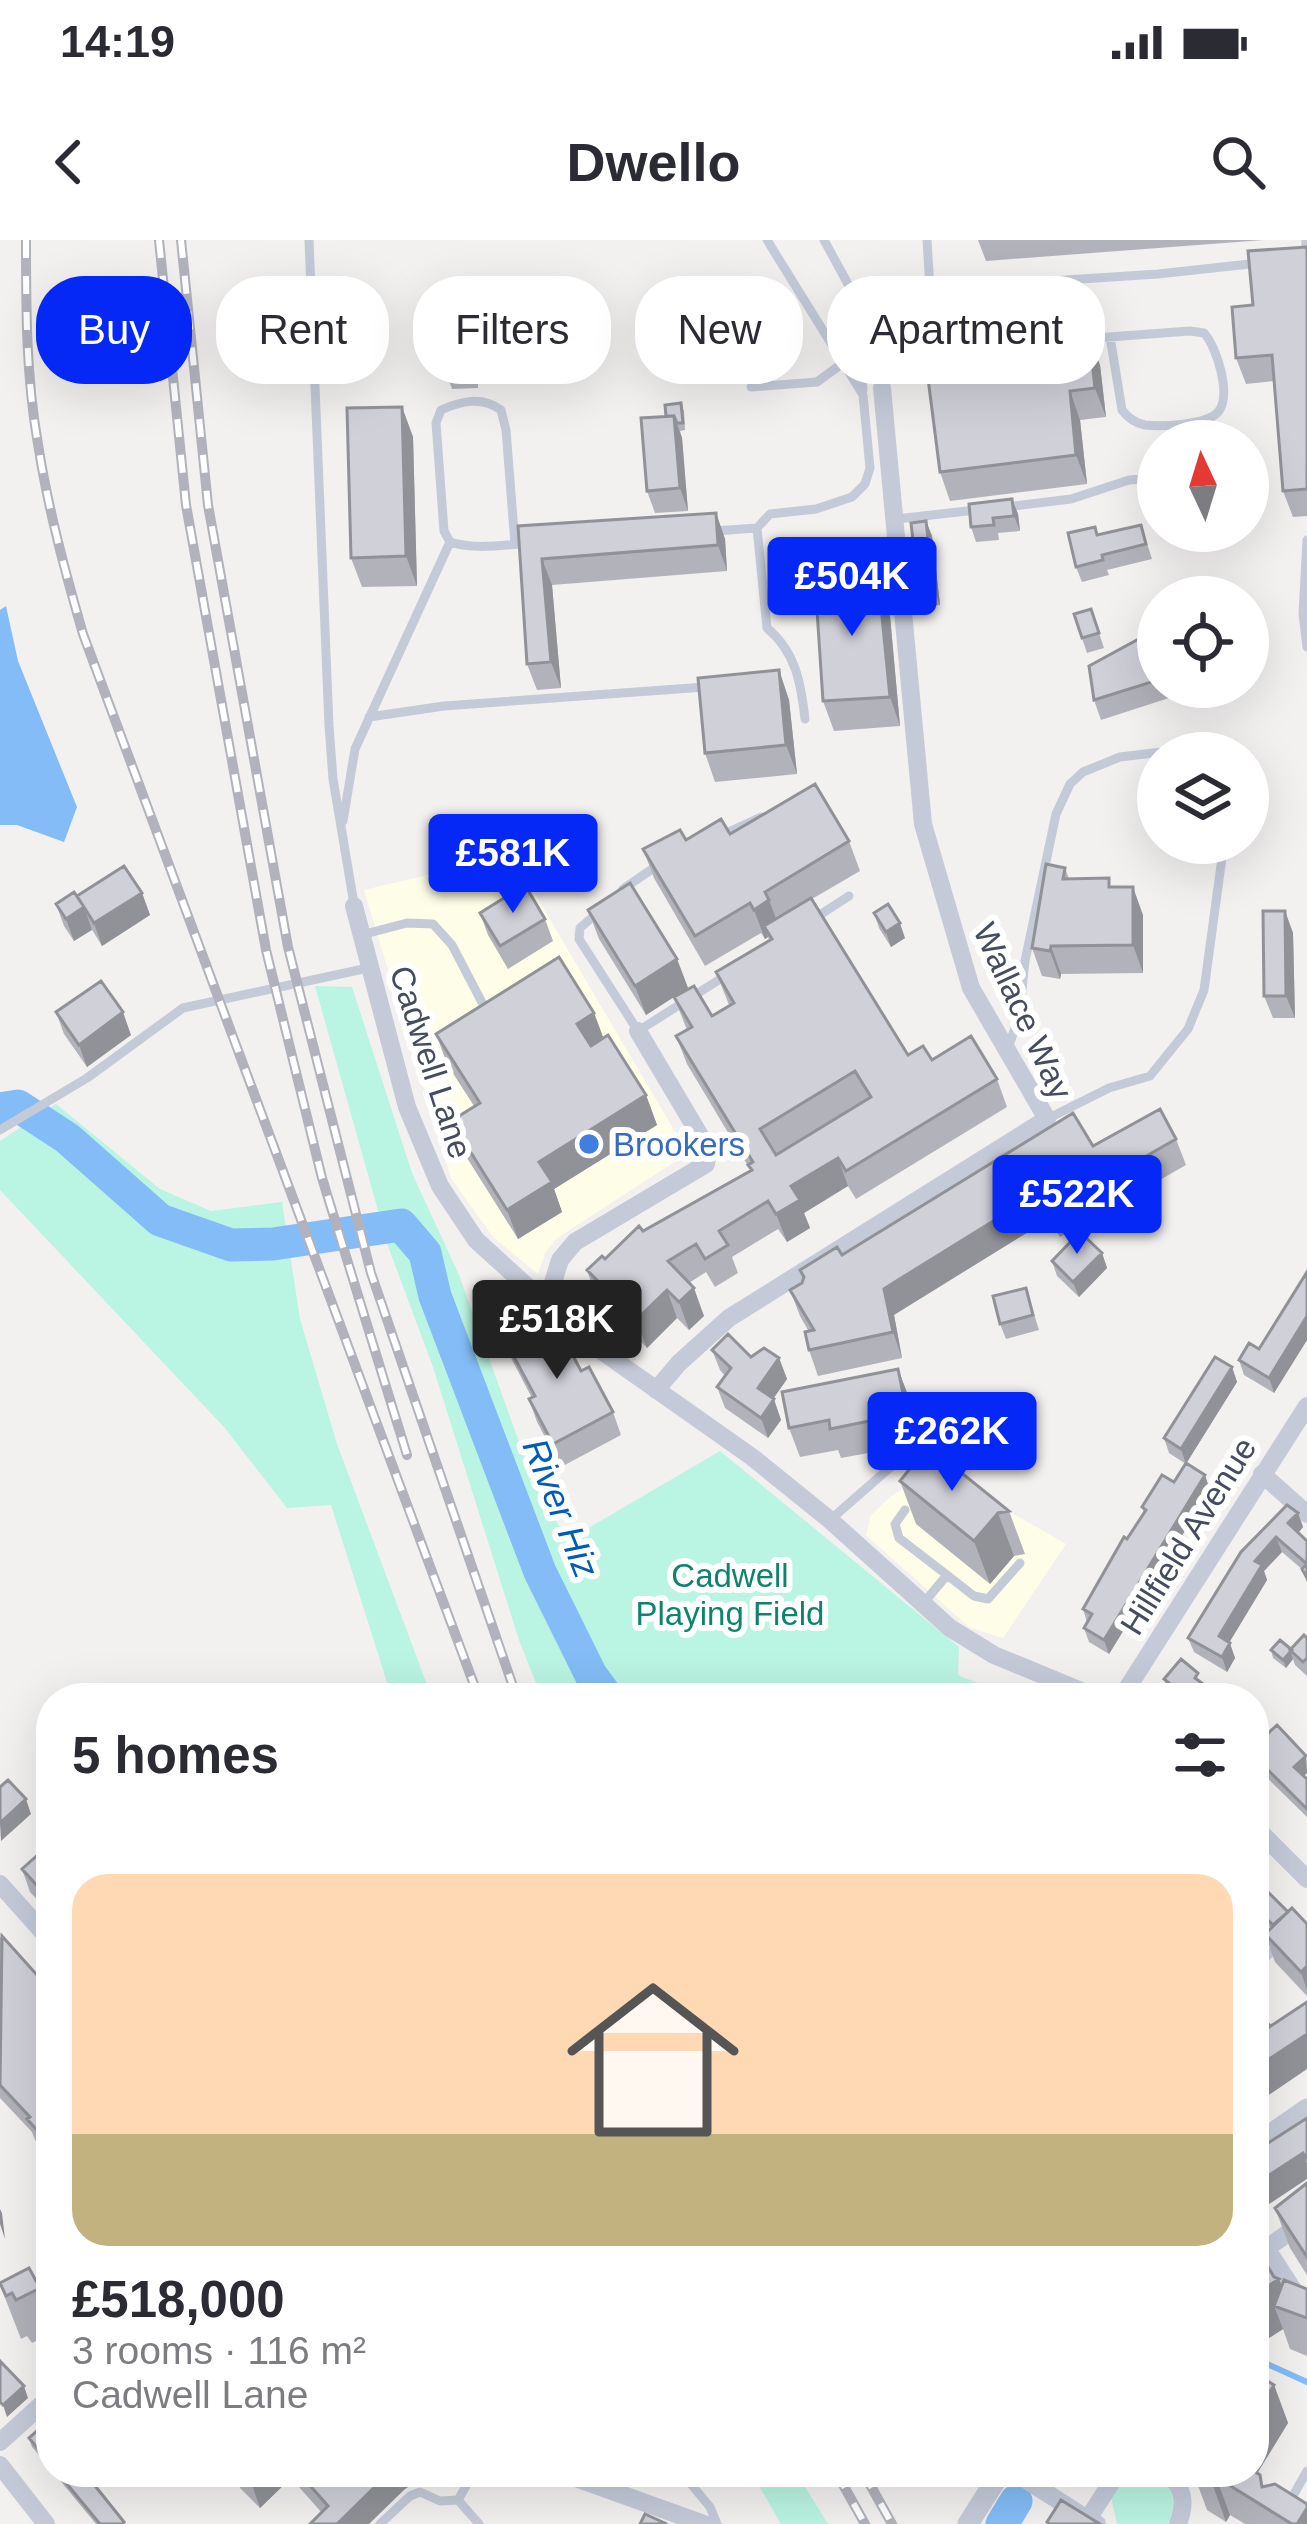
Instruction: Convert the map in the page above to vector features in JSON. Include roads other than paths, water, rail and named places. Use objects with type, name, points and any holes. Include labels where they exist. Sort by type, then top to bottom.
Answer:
[{"type":"street","name":"Wallace Way","points":[[656,1390],[729,1318],[1047,1119],[971,988],[923,824],[883,388]]},
{"type":"street","name":"Cadwell Lane","points":[[354,906],[407,1107],[447,1199],[471,1234],[546,1305],[752,1457],[950,1628],[994,1655],[1062,1683]]},
{"type":"street","points":[[546,1305],[560,1260],[575,1242],[709,1159],[708,1149],[638,1031]]},
{"type":"street","name":"Hillfield Avenue","points":[[1130,1683],[1307,1406]]},
{"type":"street","points":[[1262,1474],[1307,1514]]},
{"type":"street","points":[[1269,1841],[1307,1879]]},
{"type":"street","points":[[0,1884],[36,1924]]},
{"type":"street","points":[[1269,2136],[1307,2109]]},
{"type":"street","points":[[1269,2246],[1307,2220]]},
{"type":"street","points":[[1269,2263],[1304,2307]]},
{"type":"street","points":[[0,2442],[36,2410]]},
{"type":"street","points":[[0,2465],[46,2524]]},
{"type":"street","points":[[601,2487],[704,2524]]},
{"type":"street","points":[[968,2524],[991,2487]]},
{"type":"street","points":[[1038,2487],[1092,2521],[1110,2487]]},
{"type":"street","points":[[1178,2524],[1184,2500],[1179,2487]]},
{"type":"lane","points":[[309,240],[329,726],[354,906]]},
{"type":"lane","points":[[767,240],[827,338]]},
{"type":"lane","points":[[806,719],[800,680],[780,639],[767,628],[758,528],[770,514],[838,504],[865,484],[869,468],[854,295],[824,240]]},
{"type":"lane","points":[[926,240],[930,289],[1264,262]]},
{"type":"lane","points":[[1286,260],[1307,257],[1306,240]]},
{"type":"lane","points":[[1105,337],[1109,337],[1204,333],[1220,357],[1222,404],[1218,413],[1208,420],[1147,425],[1127,417],[1109,337]]},
{"type":"lane","points":[[751,388],[817,382],[827,375]]},
{"type":"lane","points":[[856,384],[863,395]]},
{"type":"lane","points":[[883,388],[885,384]]},
{"type":"lane","points":[[341,838],[355,749],[449,542],[444,531],[436,423],[441,410],[479,400],[500,410],[506,430],[515,544]]},
{"type":"lane","points":[[896,519],[1071,499],[1137,479]]},
{"type":"lane","points":[[691,532],[758,528]]},
{"type":"lane","points":[[1307,540],[1303,614],[1307,646]]},
{"type":"lane","points":[[449,542],[466,547],[537,543]]},
{"type":"lane","points":[[776,681],[800,680]]},
{"type":"lane","points":[[369,717],[444,706],[729,685]]},
{"type":"lane","points":[[1006,1053],[1019,1017],[1025,961],[1056,814],[1070,784],[1082,772],[1137,755]]},
{"type":"lane","points":[[704,844],[761,817]]},
{"type":"lane","points":[[617,895],[667,861]]},
{"type":"lane","points":[[1047,1119],[1108,1088],[1150,1076],[1188,1029],[1204,990],[1221,864]]},
{"type":"lane","points":[[811,921],[849,896]]},
{"type":"lane","points":[[601,909],[580,928],[579,939],[638,1031],[734,970]]},
{"type":"lane","points":[[361,935],[407,923],[433,924],[452,945],[492,1021]]},
{"type":"lane","points":[[0,1130],[87,1078],[183,1008],[368,968]]},
{"type":"lane","points":[[830,1520],[942,1430],[992,1410]]},
{"type":"lane","points":[[905,1510],[895,1524],[899,1538],[974,1596],[988,1599],[1020,1563]]},
{"type":"lane","points":[[922,1604],[947,1575]]},
{"type":"lane","points":[[1269,1954],[1289,1936]]},
{"type":"lane","points":[[1281,2518],[1307,2471]]},
{"type":"lane","points":[[458,2500],[465,2487]]},
{"type":"lane","points":[[693,2487],[717,2524]]},
{"type":"lane","points":[[380,2524],[420,2492],[440,2501],[458,2500]]},
{"type":"lane","points":[[458,2500],[479,2524]]},
{"type":"water","points":[[6,606],[18,661],[77,807],[64,842],[17,825],[0,825],[0,610]]},
{"type":"waterway","name":"River Hiz","points":[[0,1109],[18,1106],[67,1138],[160,1220],[231,1245],[273,1244],[401,1225],[425,1253],[435,1296],[540,1572],[597,1683]]},
{"type":"waterway","points":[[1269,2365],[1307,2382]]},
{"type":"waterway","name":"River Hiz","points":[[1002,2524],[1016,2501]]},
{"type":"railway","points":[[26,240],[34,419],[52,516],[83,634],[473,1683]]},
{"type":"railway","points":[[159,240],[186,505],[266,950],[322,1178],[407,1455]]},
{"type":"railway","points":[[181,240],[208,505],[288,947],[371,1273],[512,1683]]},
{"type":"railway","points":[[844,2487],[865,2524]]},
{"type":"railway","points":[[871,2487],[892,2524]]},
{"type":"place","name":"Brookers","points":[[589,1144]]},
{"type":"park label","name":"Cadwell Playing Field","points":[[730,1594]]}]
